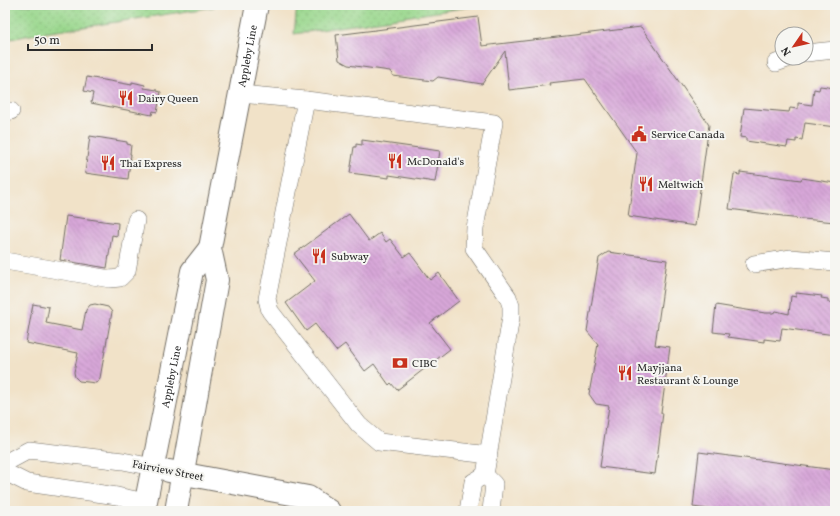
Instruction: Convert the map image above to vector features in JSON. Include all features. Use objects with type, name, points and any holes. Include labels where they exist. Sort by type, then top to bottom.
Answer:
[{"type":"main road","name":"Appleby Line","points":[[181,510],[183,474],[217,280],[210,248],[258,5]]},
{"type":"main road","name":"Appleby Line","points":[[145,507],[192,271],[210,248]]},
{"type":"main road","name":"Fairview Street","points":[[153,467],[308,497],[329,511]]},
{"type":"main road","points":[[145,507],[181,510]]},
{"type":"street","points":[[814,52],[835,50]]},
{"type":"street","points":[[241,94],[306,100],[494,123],[475,228],[474,248],[508,297],[511,306],[511,317],[485,475],[473,482],[468,511]]},
{"type":"street","points":[[306,100],[267,299],[270,311],[359,425],[379,442],[489,455]]},
{"type":"street","points":[[5,261],[110,279],[120,278],[127,271],[136,220]]},
{"type":"street","points":[[754,264],[791,258],[835,262]]},
{"type":"street","name":"Fairview Street","points":[[5,463],[29,450],[123,461],[153,467]]},
{"type":"street","points":[[5,472],[27,483],[117,496],[145,507]]},
{"type":"street","points":[[485,475],[494,484],[491,511]]},
{"type":"green space","points":[[5,5],[215,5],[214,7],[5,40]]},
{"type":"green space","points":[[297,5],[482,5],[294,34]]},
{"type":"building","points":[[478,17],[482,46],[641,27],[709,125],[695,226],[628,216],[637,153],[585,79],[509,90],[505,51],[482,84],[438,77],[433,81],[393,76],[390,71],[348,65],[339,60],[336,35]]},
{"type":"building","name":"Dairy Queen","points":[[87,77],[132,85],[132,82],[145,85],[144,88],[161,92],[157,112],[153,111],[152,115],[91,103],[93,93],[84,91]]},
{"type":"building","points":[[820,86],[835,88],[835,127],[805,123],[802,140],[796,139],[796,142],[788,141],[787,147],[746,141],[746,138],[740,137],[744,108],[789,112],[790,108],[798,109],[798,103],[812,105],[814,89],[819,90]]},
{"type":"building","name":"Thaï Express","points":[[90,136],[127,142],[127,144],[131,145],[128,179],[85,173]]},
{"type":"building","name":"McDonald's","points":[[362,140],[440,151],[435,182],[389,175],[389,178],[350,173],[354,147],[356,147],[356,144],[362,145]]},
{"type":"building","points":[[740,172],[835,183],[835,222],[782,217],[783,216],[729,209],[734,174],[740,175]]},
{"type":"building","points":[[349,214],[369,241],[380,233],[386,242],[390,239],[404,257],[410,253],[430,280],[439,273],[459,301],[430,323],[450,349],[397,390],[391,383],[389,385],[374,364],[365,371],[345,344],[336,351],[315,324],[306,331],[286,303],[315,281],[294,254]]},
{"type":"building","points":[[66,216],[118,223],[117,236],[112,235],[107,268],[60,260]]},
{"type":"building","points":[[608,252],[667,260],[655,345],[670,347],[655,474],[600,467],[609,406],[596,404],[589,394],[598,344],[587,331],[599,258]]},
{"type":"building","points":[[796,293],[822,296],[821,298],[828,299],[828,302],[835,303],[835,335],[782,328],[780,341],[764,339],[764,342],[728,337],[729,334],[713,332],[716,305],[765,313],[773,313],[776,311],[789,314],[791,296],[796,297]]},
{"type":"building","points":[[33,304],[49,307],[46,323],[82,330],[86,310],[90,305],[95,304],[108,307],[112,312],[100,378],[96,383],[79,381],[75,377],[74,372],[78,353],[26,343]]},
{"type":"building","points":[[699,452],[835,470],[832,511],[720,511],[693,507]]},
{"type":"place","name":"Dairy Queen","points":[[126,98]]},
{"type":"place","name":"Service Canada","points":[[639,134]]},
{"type":"place","name":"McDonald's","points":[[395,161]]},
{"type":"place","name":"Thaï Express","points":[[108,163]]},
{"type":"place","name":"Meltwich","points":[[646,184]]},
{"type":"place","name":"Subway","points":[[319,256]]},
{"type":"place","name":"CIBC","points":[[400,363]]},
{"type":"place","name":"Mayjjana Restaurant & Lounge","points":[[625,373]]}]
